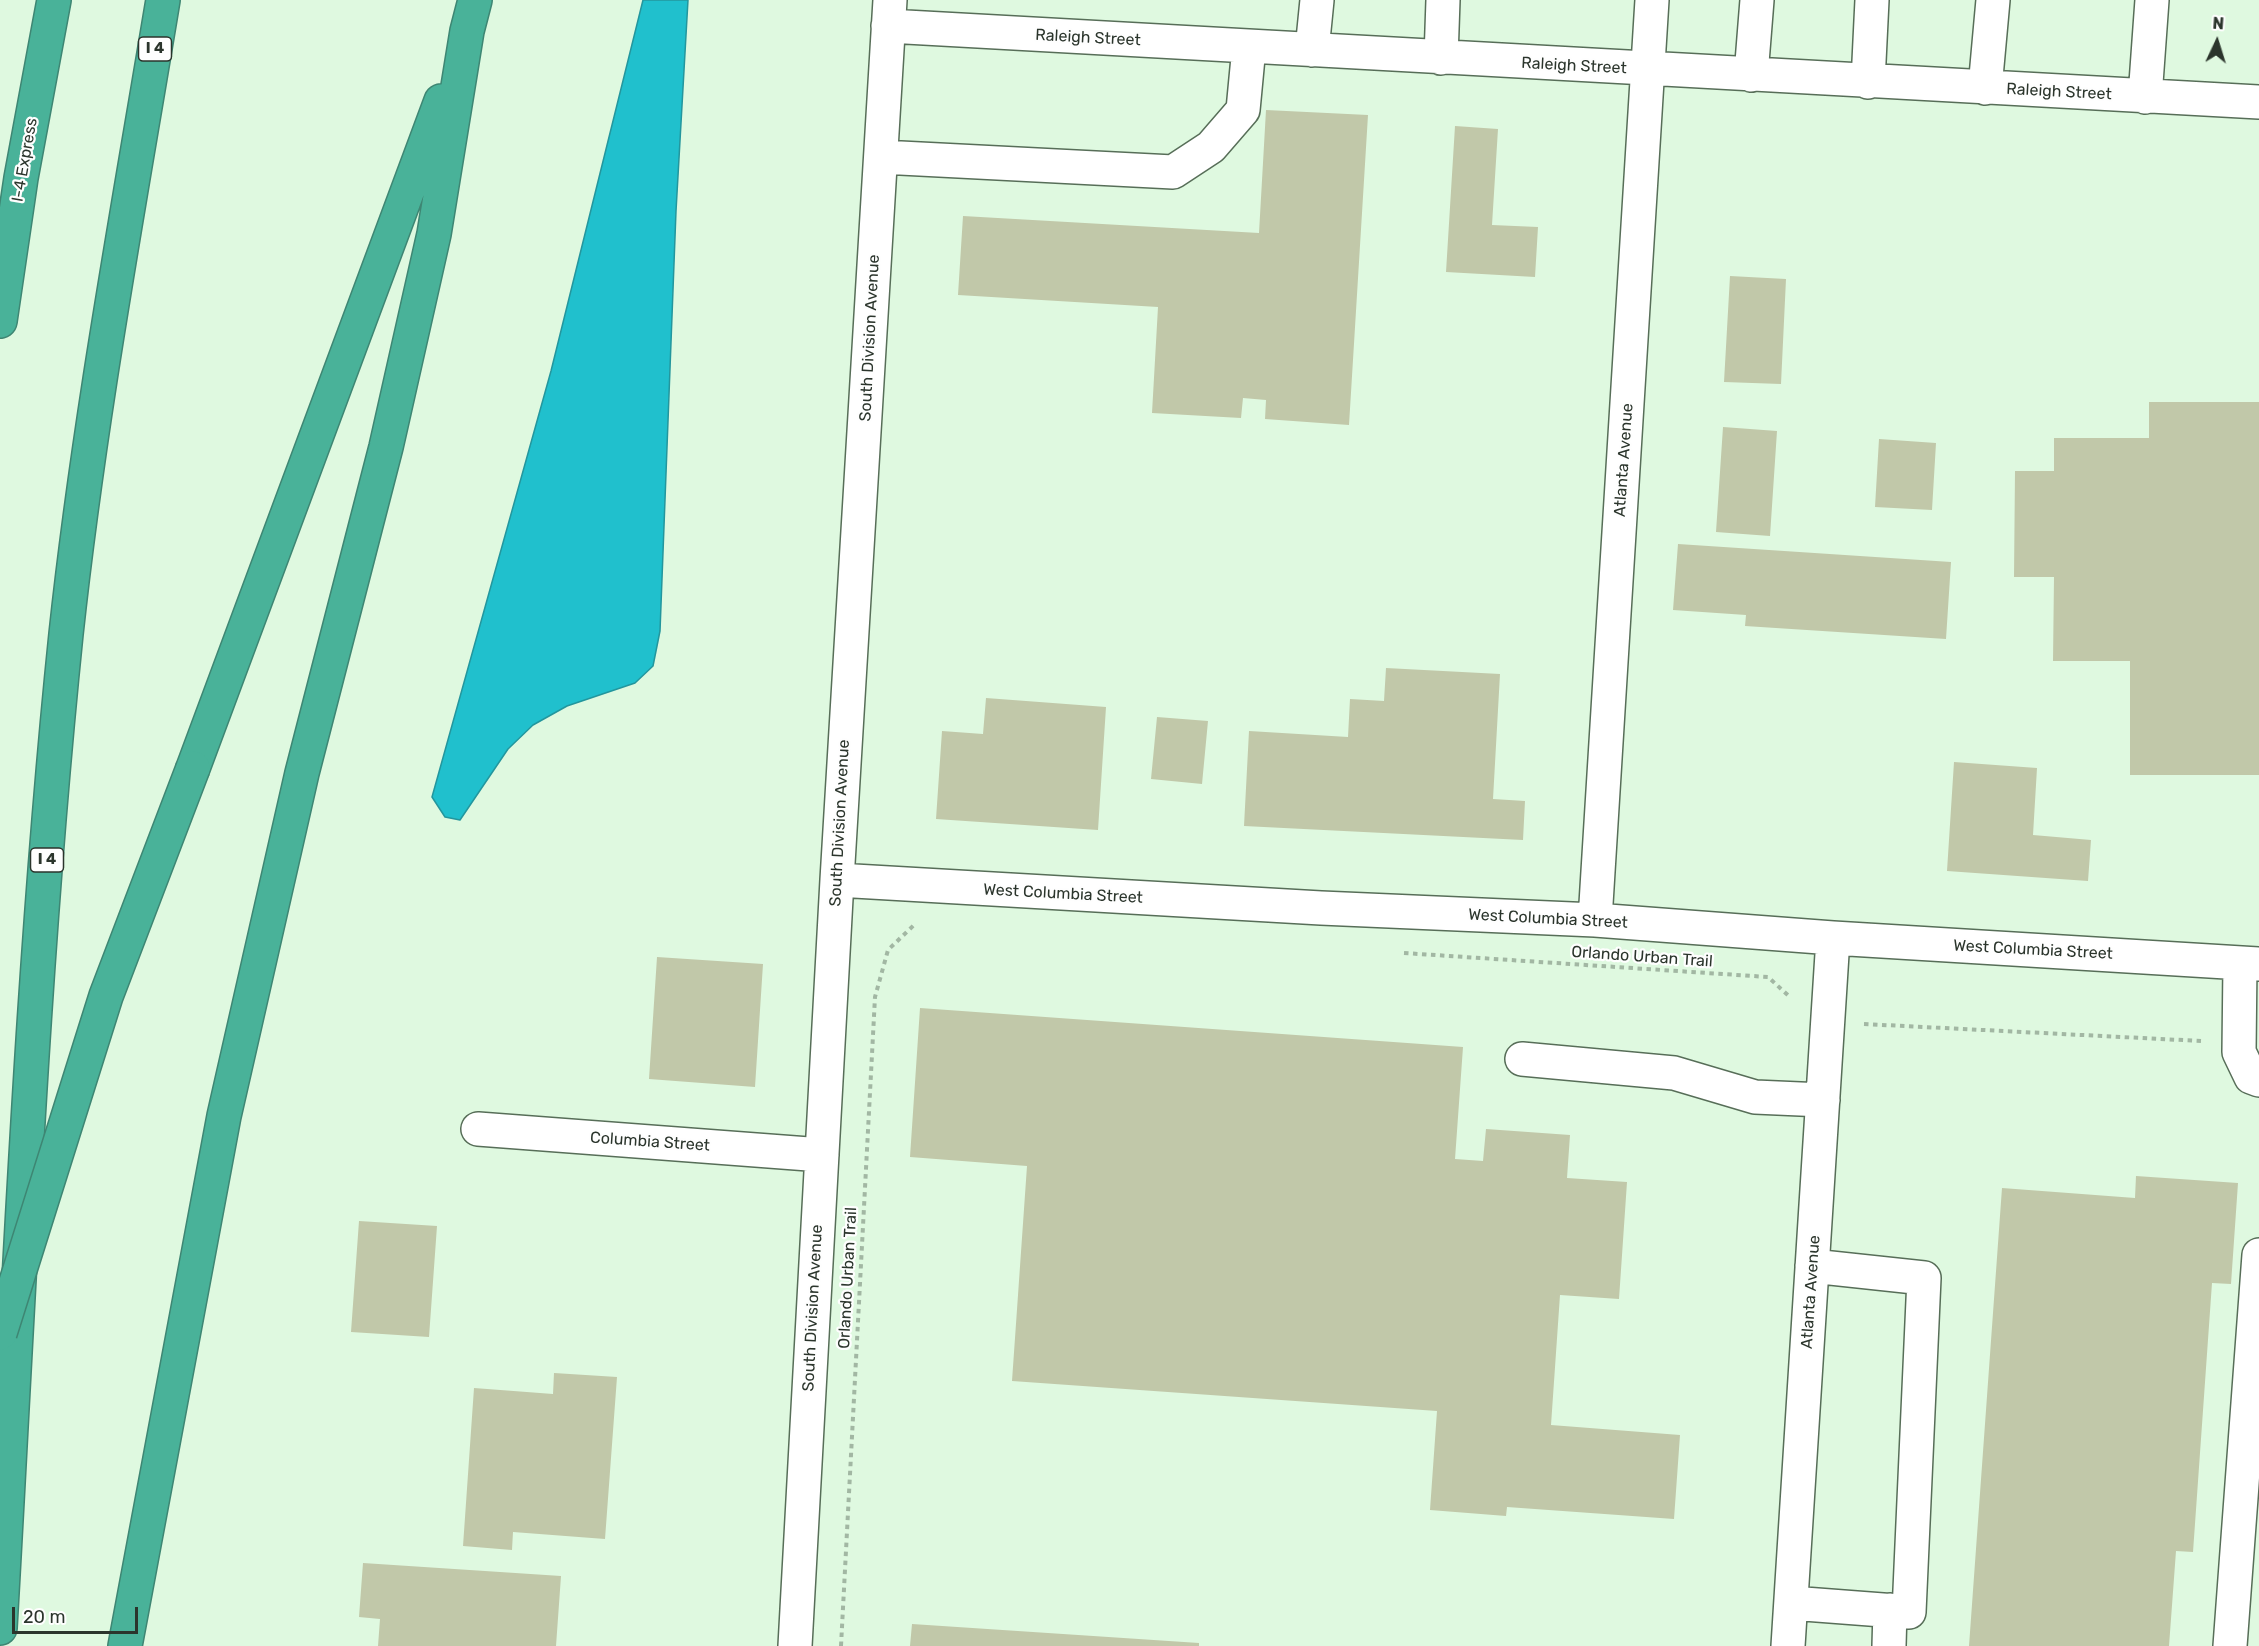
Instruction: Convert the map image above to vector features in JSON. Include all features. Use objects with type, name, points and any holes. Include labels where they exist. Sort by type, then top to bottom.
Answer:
[{"type":"highway","name":"I-4 Express","points":[[0,321],[21,178],[54,0]]},
{"type":"highway","name":"I 4","points":[[0,1628],[28,1132],[45,883],[67,633],[99,379],[164,0]]},
{"type":"highway","points":[[0,1333],[106,996],[193,768],[471,15]]},
{"type":"highway","points":[[125,1646],[224,1116],[302,773],[386,447],[435,234],[471,15]]},
{"type":"street","points":[[1312,50],[1317,0]]},
{"type":"street","points":[[1441,58],[1443,0]]},
{"type":"street","name":"Atlanta Avenue","points":[[1595,920],[1652,0]]},
{"type":"street","points":[[1751,75],[1757,0]]},
{"type":"street","points":[[1868,81],[1872,0]]},
{"type":"street","points":[[1985,88],[1993,0]]},
{"type":"street","points":[[2145,97],[2152,0]]},
{"type":"street","name":"Raleigh Street","points":[[889,13],[1249,47],[2259,102]]},
{"type":"street","name":"South Division Avenue","points":[[795,1646],[837,880],[889,13]]},
{"type":"street","points":[[880,157],[1173,172],[1211,147],[1243,110],[1249,47]]},
{"type":"street","name":"West Columbia Street","points":[[837,880],[1322,908],[1595,920],[1833,938],[2249,963]]},
{"type":"street","name":"Atlanta Avenue","points":[[1788,1646],[1833,938]]},
{"type":"street","points":[[2249,963],[2239,1052],[2251,1077],[2259,1080]]},
{"type":"street","points":[[1522,1059],[1674,1073],[1755,1097],[1823,1100]]},
{"type":"street","name":"Columbia Street","points":[[478,1129],[822,1155]]},
{"type":"street","points":[[2230,1646],[2259,1255]]},
{"type":"street","points":[[1791,1603],[1909,1612],[1924,1278],[1812,1266]]},
{"type":"street","points":[[1888,1646],[1890,1610]]},
{"type":"path","name":"Orlando Urban Trail","points":[[841,1646],[875,997],[888,950],[915,924]]},
{"type":"path","name":"Orlando Urban Trail","points":[[1463,957],[1768,977],[1790,996],[1793,1007]]},
{"type":"path","points":[[1877,1025],[2200,1041]]},
{"type":"water","points":[[643,0],[688,0],[676,211],[660,631],[653,666],[635,683],[567,706],[533,725],[508,749],[460,820],[445,817],[432,797],[551,371]]},
{"type":"building","points":[[1266,110],[1368,115],[1349,425],[1265,419],[1266,400],[1243,398],[1241,418],[1152,413],[1158,307],[958,295],[963,216],[1259,233]]},
{"type":"building","points":[[1455,126],[1498,129],[1492,225],[1538,227],[1535,277],[1446,272]]},
{"type":"building","points":[[1730,276],[1786,279],[1781,384],[1724,382]]},
{"type":"building","points":[[2149,402],[2259,402],[2259,775],[2130,775],[2130,661],[2053,661],[2054,577],[2014,577],[2015,471],[2054,471],[2054,438],[2149,438]]},
{"type":"building","points":[[1723,427],[1777,431],[1770,536],[1716,532]]},
{"type":"building","points":[[1879,439],[1936,443],[1932,510],[1875,507]]},
{"type":"building","points":[[1678,544],[1951,562],[1946,639],[1745,626],[1746,615],[1673,610]]},
{"type":"building","points":[[1386,668],[1500,674],[1493,799],[1525,801],[1523,840],[1244,826],[1249,731],[1348,737],[1350,699],[1384,701]]},
{"type":"building","points":[[986,698],[1106,707],[1098,830],[936,819],[942,731],[983,734]]},
{"type":"building","points":[[1157,717],[1208,721],[1202,784],[1151,779]]},
{"type":"building","points":[[1954,762],[2037,768],[2033,835],[2091,840],[2088,881],[1947,871]]},
{"type":"building","points":[[657,957],[763,964],[755,1087],[649,1079]]},
{"type":"building","points":[[920,1008],[1463,1047],[1455,1159],[1483,1161],[1486,1129],[1570,1135],[1567,1178],[1627,1182],[1619,1299],[1560,1295],[1551,1425],[1680,1435],[1674,1519],[1507,1507],[1506,1516],[1430,1510],[1437,1411],[1012,1381],[1027,1166],[910,1157]]},
{"type":"building","points":[[2136,1176],[2238,1183],[2231,1284],[2212,1283],[2193,1552],[2176,1551],[2169,1646],[1969,1646],[2002,1188],[2135,1198]]},
{"type":"building","points":[[359,1221],[437,1226],[429,1337],[351,1332]]},
{"type":"building","points":[[554,1373],[617,1377],[605,1539],[513,1532],[512,1550],[463,1546],[474,1388],[553,1394]]},
{"type":"building","points":[[363,1563],[561,1576],[556,1646],[378,1646],[380,1619],[359,1617]]},
{"type":"building","points":[[912,1624],[1199,1643],[1199,1646],[910,1646]]}]
